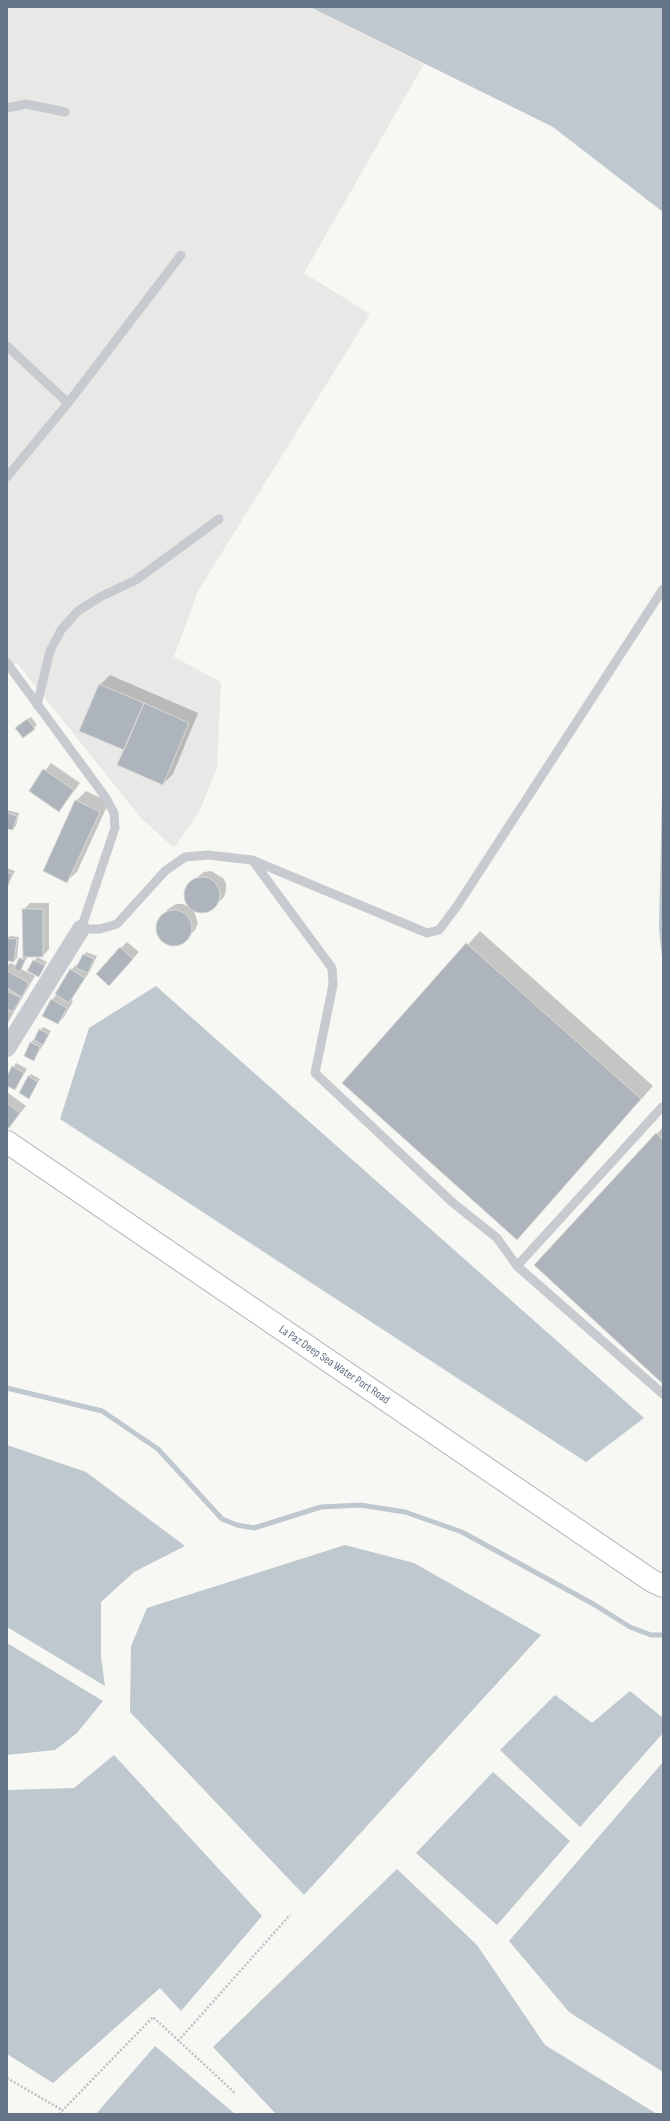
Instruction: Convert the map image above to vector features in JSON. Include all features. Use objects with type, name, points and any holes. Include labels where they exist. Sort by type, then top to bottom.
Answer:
[{"type":"main road","name":"La Paz Deep Sea Water Port Road","points":[[7,1142],[659,1580]]},
{"type":"street","points":[[7,1048],[81,929]]},
{"type":"lane","points":[[7,108],[26,104],[65,112]]},
{"type":"lane","points":[[7,477],[68,403],[181,255]]},
{"type":"lane","points":[[7,346],[68,403]]},
{"type":"lane","points":[[37,705],[50,651],[61,630],[78,611],[100,597],[136,580],[219,519]]},
{"type":"lane","points":[[7,663],[106,798],[114,813],[115,828],[81,929],[100,929],[117,924],[166,871],[185,857],[208,855],[252,860],[427,933],[439,930],[457,906],[663,589]]},
{"type":"lane","points":[[252,860],[332,968],[333,985],[314,1073],[452,1202],[497,1238],[517,1266],[663,1394]]},
{"type":"lane","points":[[517,1266],[662,1107]]},
{"type":"path","points":[[178,2041],[290,1915]]},
{"type":"path","points":[[59,2114],[153,2017],[236,2094]]},
{"type":"path","points":[[7,2078],[62,2110]]},
{"type":"shaded area","points":[[7,7],[310,7],[424,64],[304,273],[370,314],[198,591],[174,657],[221,682],[217,768],[199,812],[174,848],[140,817],[17,663],[7,666]]},
{"type":"shaded area","points":[[310,7],[663,7],[663,212],[553,127]]},
{"type":"shaded area","points":[[663,749],[663,967],[659,928]]},
{"type":"shaded area","points":[[156,986],[644,1418],[586,1462],[60,1119],[89,1028]]},
{"type":"shaded area","points":[[7,1445],[86,1472],[185,1546],[134,1572],[101,1602],[101,1657],[105,1686],[7,1627]]},
{"type":"shaded area","points":[[345,1545],[414,1563],[541,1635],[304,1895],[130,1712],[131,1646],[147,1608]]},
{"type":"shaded area","points":[[7,1643],[103,1701],[77,1733],[55,1750],[7,1755]]},
{"type":"shaded area","points":[[630,1691],[663,1718],[663,1733],[580,1827],[500,1750],[555,1695],[592,1723]]},
{"type":"shaded area","points":[[114,1755],[262,1916],[181,2011],[160,1988],[53,2083],[7,2054],[7,1790],[74,1788]]},
{"type":"shaded area","points":[[663,1762],[663,2072],[569,2012],[509,1941]]},
{"type":"shaded area","points":[[493,1772],[570,1841],[497,1925],[416,1853]]},
{"type":"shaded area","points":[[397,1869],[477,1945],[545,2045],[657,2114],[276,2114],[213,2047]]},
{"type":"shaded area","points":[[155,2046],[235,2114],[96,2114]]},
{"type":"building","points":[[99,684],[144,703],[124,750],[79,731]]},
{"type":"building","points":[[144,703],[189,723],[163,785],[117,765]]},
{"type":"building","points":[[27,719],[35,729],[23,738],[15,728]]},
{"type":"building","points":[[43,769],[74,790],[59,812],[29,791]]},
{"type":"building","points":[[75,800],[100,812],[67,883],[43,871]]},
{"type":"building","points":[[7,813],[17,816],[13,830],[7,829]]},
{"type":"building","points":[[7,872],[12,874],[8,886],[7,886]]},
{"type":"building","points":[[202,877],[215,882],[220,895],[215,908],[202,913],[189,908],[184,895],[189,882]]},
{"type":"building","points":[[22,909],[43,909],[43,957],[23,957]]},
{"type":"building","points":[[171,910],[177,910],[187,915],[192,928],[187,941],[177,946],[171,946],[161,941],[156,931],[156,925],[161,915]]},
{"type":"building","points":[[7,938],[17,939],[14,962],[7,961]]},
{"type":"building","points":[[466,943],[641,1099],[517,1240],[342,1083]]},
{"type":"building","points":[[120,947],[133,959],[109,986],[96,974]]},
{"type":"building","points":[[83,954],[94,959],[88,973],[76,968]]},
{"type":"building","points":[[19,958],[25,960],[20,972],[14,969]]},
{"type":"building","points":[[33,960],[45,965],[39,977],[27,971]]},
{"type":"building","points":[[70,969],[85,978],[69,1003],[55,994]]},
{"type":"building","points":[[7,971],[29,983],[22,997],[7,988]]},
{"type":"building","points":[[7,991],[21,998],[13,1012],[7,1009]]},
{"type":"building","points":[[51,999],[67,1008],[58,1024],[42,1016]]},
{"type":"building","points":[[39,1029],[49,1034],[43,1045],[34,1040]]},
{"type":"building","points":[[30,1042],[40,1047],[34,1061],[24,1056]]},
{"type":"building","points":[[12,1066],[24,1073],[15,1090],[7,1086],[7,1076]]},
{"type":"building","points":[[28,1076],[38,1082],[29,1099],[19,1093]]},
{"type":"building","points":[[7,1103],[20,1113],[9,1128],[7,1127]]},
{"type":"building","points":[[656,1133],[663,1140],[663,1384],[534,1265]]},
{"type":"waterway","points":[[7,1388],[102,1411],[158,1449],[222,1519],[237,1525],[254,1528],[321,1507],[360,1505],[405,1512],[462,1532],[595,1605],[630,1627],[651,1635],[663,1635]]}]
